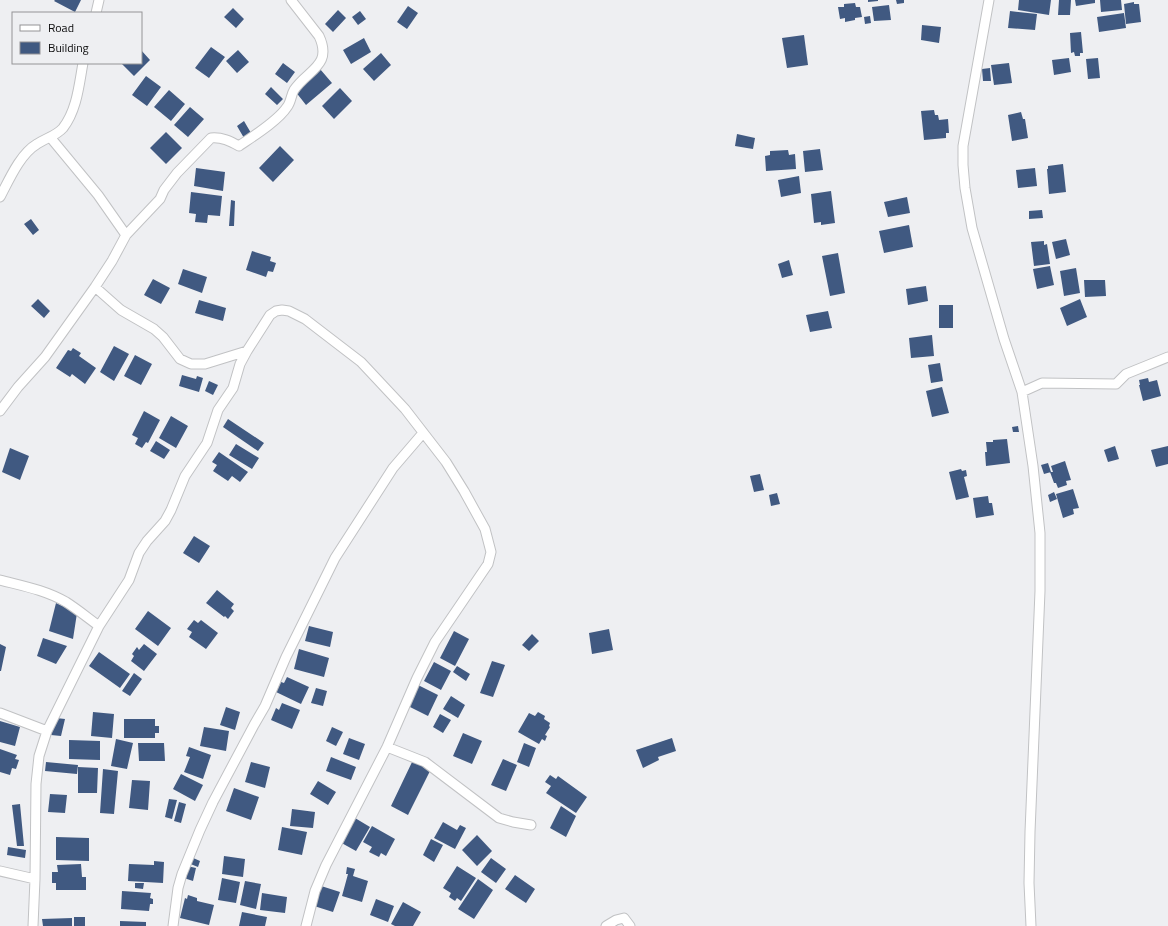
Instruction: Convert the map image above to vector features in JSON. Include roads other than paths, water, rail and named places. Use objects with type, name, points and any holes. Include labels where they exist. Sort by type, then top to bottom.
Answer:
[{"type":"street","points":[[96,12],[99,0]]},
{"type":"street","points":[[0,411],[18,387],[45,357],[95,287],[112,261],[126,235],[160,199],[164,190],[177,173],[211,138],[217,137],[228,139],[239,146],[268,126],[287,108],[294,90],[309,73],[318,66],[322,59],[322,43],[291,0]]},
{"type":"street","points":[[989,0],[963,146],[963,165],[965,188],[972,228],[1004,339],[1022,392],[1033,466],[1040,533],[1040,591],[1030,832],[1029,883],[1031,926]]},
{"type":"street","points":[[0,197],[24,155],[36,144],[50,137],[62,128],[70,117],[74,108],[83,64]]},
{"type":"street","points":[[50,137],[98,195],[126,235]]},
{"type":"street","points":[[95,287],[121,310],[154,328],[180,359],[191,364],[205,364],[247,351]]},
{"type":"street","points":[[33,926],[36,784],[39,756],[47,731],[99,626],[129,580],[139,553],[171,510],[185,476],[207,443],[218,410],[233,388],[240,364],[247,351],[270,314],[276,311],[289,311],[305,319],[360,362],[390,392],[446,462],[464,491],[485,529],[490,545],[491,558],[435,642],[417,678],[387,747],[326,865],[315,891],[306,926]]},
{"type":"street","points":[[1022,392],[1042,383],[1116,384],[1126,374],[1168,357]]},
{"type":"street","points":[[173,926],[178,888],[182,874],[200,830],[213,802],[265,706],[286,656],[335,558],[393,468],[423,433]]},
{"type":"street","points":[[0,580],[33,588],[52,595],[66,602],[99,626]]},
{"type":"street","points":[[0,713],[47,731]]},
{"type":"street","points":[[387,747],[425,762],[499,818],[531,825]]},
{"type":"street","points":[[0,871],[35,879]]},
{"type":"street","points":[[606,926],[616,920],[624,918],[630,926]]}]
